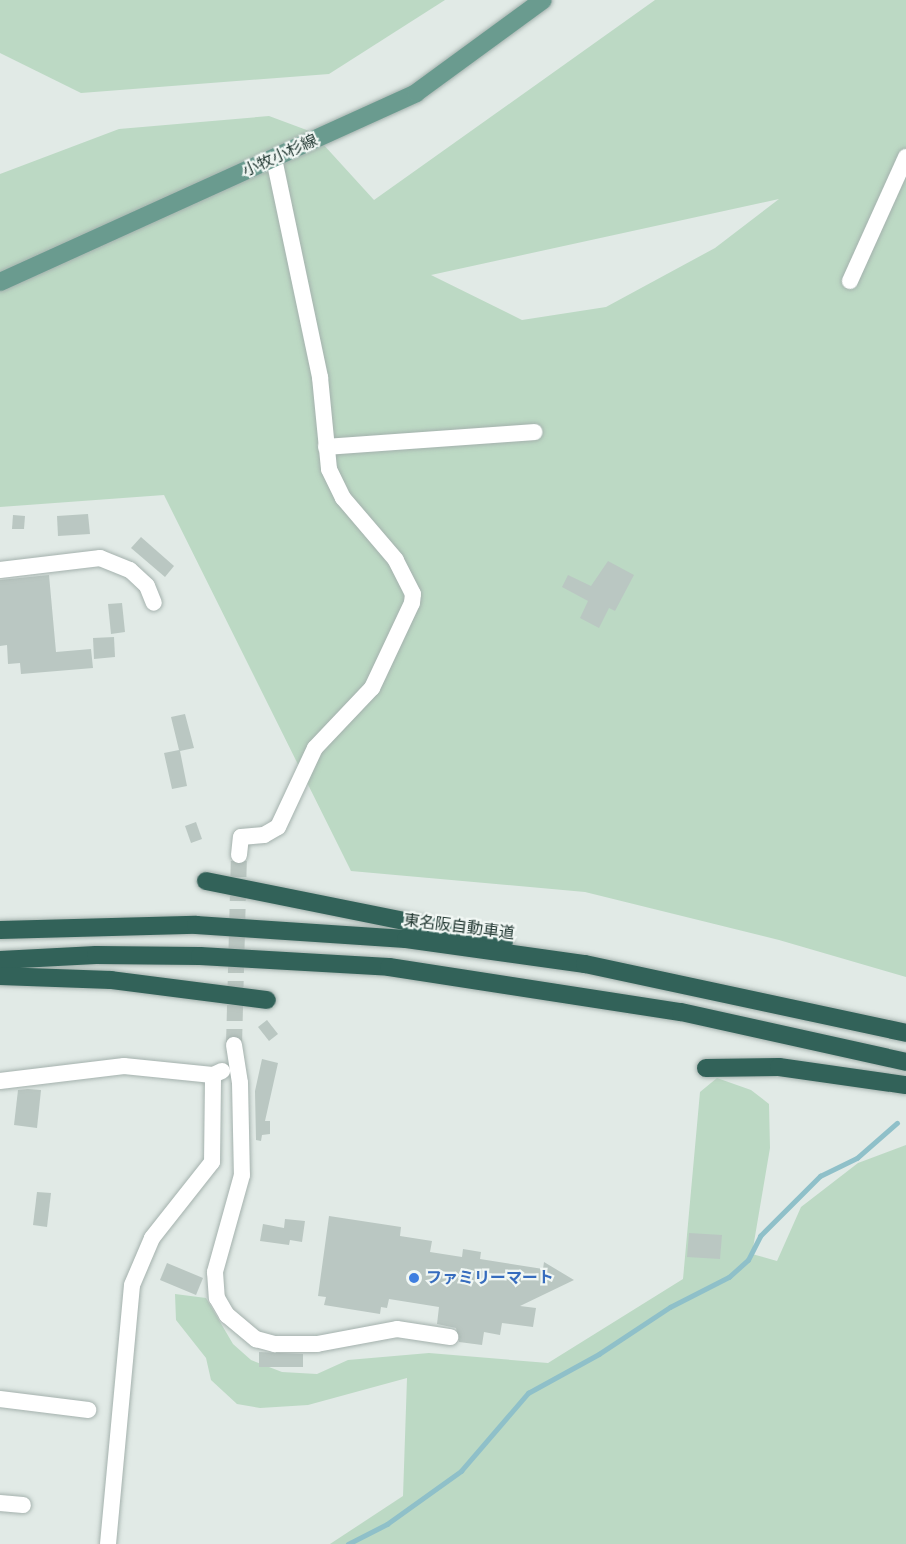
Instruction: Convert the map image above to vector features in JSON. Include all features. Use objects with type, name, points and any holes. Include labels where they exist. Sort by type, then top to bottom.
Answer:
[{"type":"highway","points":[[206,881],[616,964],[689,984]]},
{"type":"highway","name":"東名阪自動車道","points":[[0,930],[196,925],[299,930],[494,951],[689,984],[906,1033]]},
{"type":"highway","points":[[0,960],[96,955],[200,956],[389,967],[626,1002],[906,1062]]},
{"type":"highway","points":[[0,976],[111,980],[267,1000]]},
{"type":"highway","points":[[706,1068],[779,1067],[906,1085]]},
{"type":"main road","name":"小牧小杉線","points":[[0,282],[416,93],[543,0]]},
{"type":"street","points":[[850,281],[906,157]]},
{"type":"street","points":[[239,855],[241,837],[264,836],[278,827],[306,761],[321,739],[372,688],[412,603],[410,584],[396,560],[344,498],[329,469],[320,377],[274,158]]},
{"type":"street","points":[[326,447],[534,432]]},
{"type":"street","points":[[0,570],[100,558],[130,570],[147,586],[154,603]]},
{"type":"street","points":[[234,1045],[240,1083],[242,1175],[215,1272],[217,1298],[227,1315],[256,1339],[275,1344],[317,1344],[398,1329],[450,1337]]},
{"type":"street","points":[[0,1081],[124,1066],[213,1076],[236,1063]]},
{"type":"street","points":[[108,1544],[132,1285],[152,1238],[203,1178],[212,1162],[213,1076]]},
{"type":"street","points":[[0,1399],[88,1410]]},
{"type":"street","points":[[0,1503],[23,1505]]},
{"type":"green space","points":[[0,0],[445,0],[329,74],[81,93],[0,53]]},
{"type":"green space","points":[[655,0],[906,0],[906,977],[779,940],[585,892],[351,871],[164,495],[0,507],[0,174],[119,129],[269,116],[312,132],[374,200]],"holes":[[[779,199],[715,248],[606,307],[522,320],[431,275]]]},
{"type":"green space","points":[[717,1078],[751,1090],[769,1104],[770,1148],[752,1254],[777,1261],[801,1207],[858,1163],[906,1145],[906,1544],[330,1544],[403,1496],[407,1378],[308,1405],[260,1408],[237,1404],[211,1380],[206,1358],[176,1320],[175,1294],[206,1298],[233,1344],[251,1360],[282,1372],[317,1374],[348,1360],[429,1353],[548,1363],[683,1279],[700,1092]]},
{"type":"building","points":[[88,514],[90,534],[58,536],[57,516]]},
{"type":"building","points":[[13,515],[25,516],[24,529],[12,529]]},
{"type":"building","points":[[141,537],[174,566],[165,577],[131,548]]},
{"type":"building","points":[[608,561],[634,575],[615,611],[609,608],[599,628],[580,618],[588,601],[562,587],[568,575],[591,586]]},
{"type":"building","points":[[49,575],[56,652],[91,649],[93,668],[21,674],[20,663],[8,664],[7,645],[0,646],[0,580]]},
{"type":"building","points":[[122,603],[125,632],[111,634],[108,604]]},
{"type":"building","points":[[114,637],[115,657],[94,659],[93,638]]},
{"type":"building","points":[[185,714],[194,748],[180,751],[187,786],[172,789],[164,753],[179,750],[171,717]]},
{"type":"building","points":[[196,822],[202,839],[191,843],[185,826]]},
{"type":"building","points":[[267,1020],[278,1034],[269,1041],[258,1027]]},
{"type":"building","points":[[262,1059],[278,1063],[265,1121],[270,1121],[270,1134],[262,1135],[261,1141],[256,1140],[255,1091]]},
{"type":"building","points":[[18,1090],[41,1090],[37,1128],[14,1125]]},
{"type":"building","points":[[37,1192],[51,1193],[47,1227],[33,1225]]},
{"type":"building","points":[[329,1216],[401,1227],[400,1236],[432,1241],[430,1252],[462,1257],[463,1249],[481,1252],[480,1259],[543,1269],[544,1262],[574,1280],[520,1306],[536,1308],[533,1327],[502,1323],[500,1335],[484,1332],[482,1345],[459,1342],[456,1328],[437,1324],[439,1307],[389,1299],[387,1308],[381,1307],[380,1314],[324,1305],[326,1297],[318,1296]]},
{"type":"building","points":[[285,1219],[305,1221],[302,1242],[290,1240],[289,1245],[260,1241],[263,1224],[284,1228]]},
{"type":"building","points":[[689,1233],[722,1235],[720,1259],[687,1257]]},
{"type":"building","points":[[167,1263],[203,1278],[196,1295],[160,1280]]},
{"type":"building","points":[[259,1352],[303,1354],[303,1367],[259,1367]]},
{"type":"waterway","points":[[348,1544],[387,1524],[461,1471],[528,1393],[599,1354],[670,1307],[729,1277],[748,1260],[760,1236],[820,1176],[857,1158],[897,1123]]},
{"type":"tunnel","points":[[234,1045],[239,855]]},
{"type":"place","name":"ファミリーマート","points":[[414,1278]]}]
